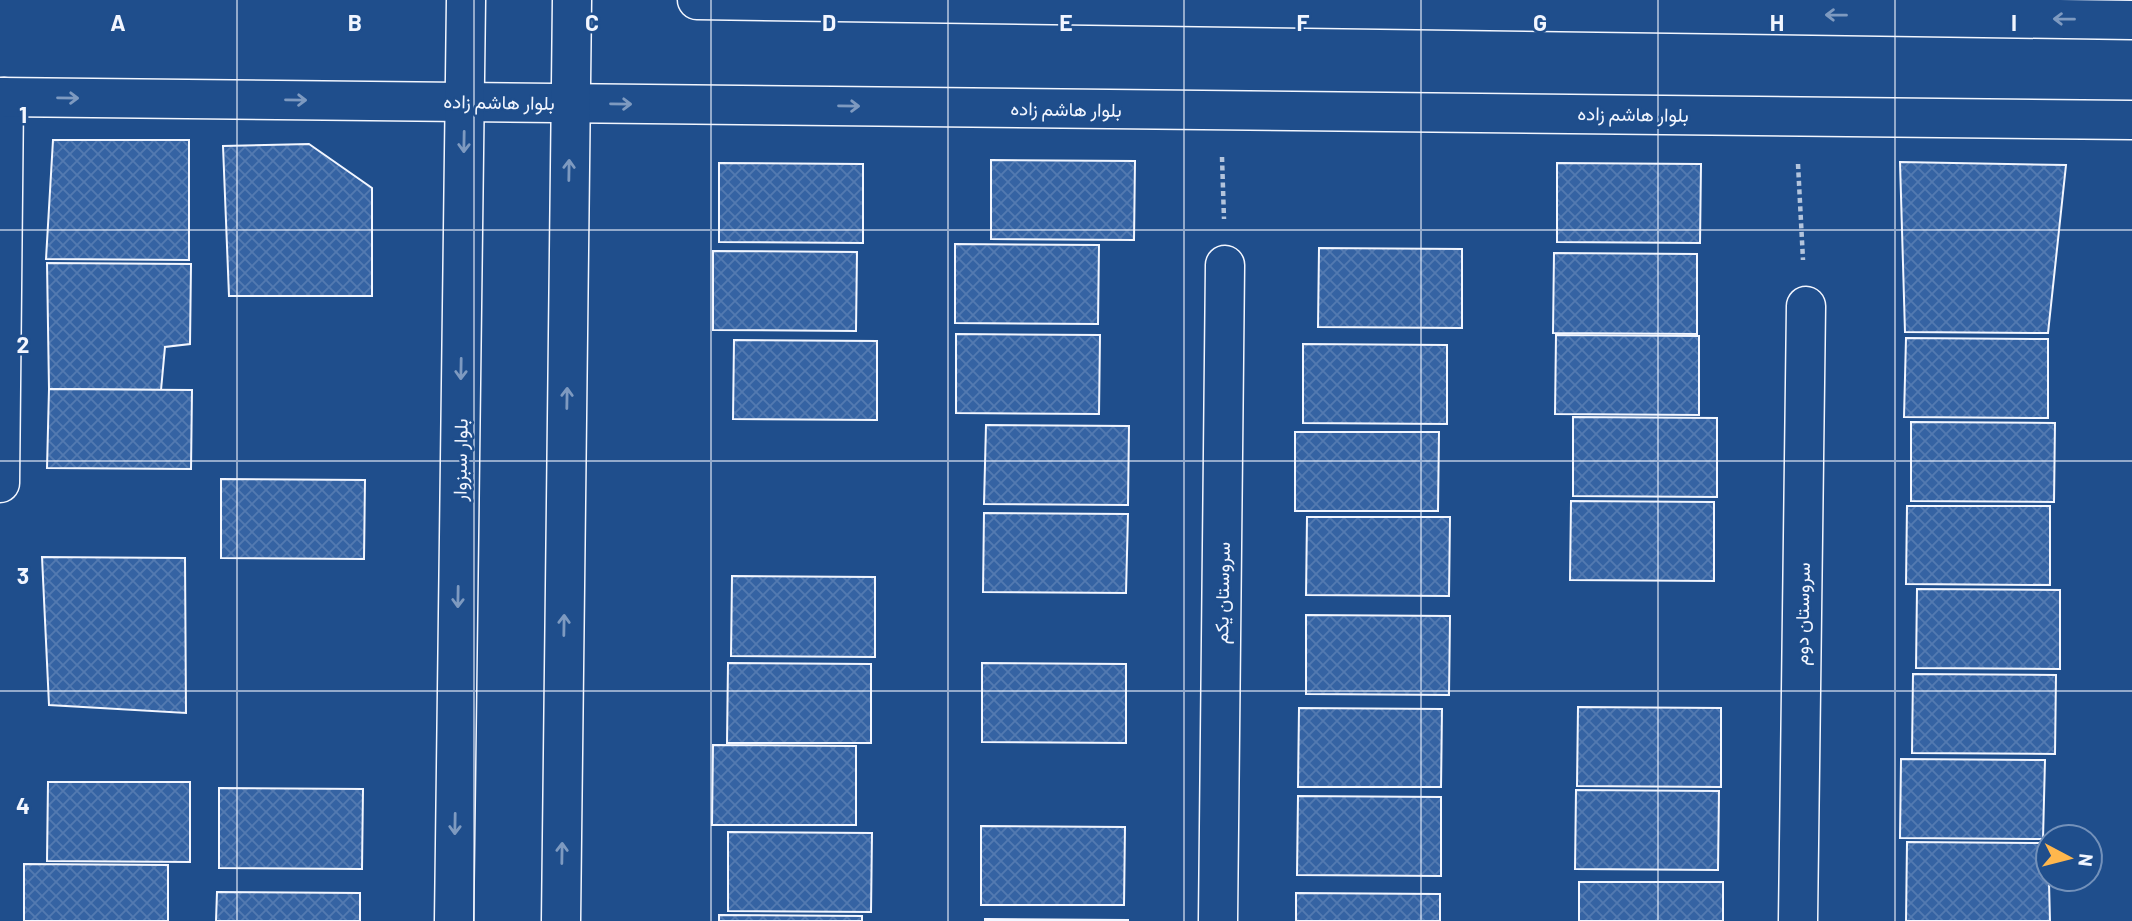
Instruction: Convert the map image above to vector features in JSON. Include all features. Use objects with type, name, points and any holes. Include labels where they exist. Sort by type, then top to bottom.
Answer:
[{"type":"street","name":"بلوار سبزوار","points":[[454,921],[466,0]]},
{"type":"street","points":[[561,921],[572,0]]},
{"type":"street","points":[[697,0],[2132,20]]},
{"type":"street","name":"بلوار هاشم زاده","points":[[2,97],[2132,120]]},
{"type":"street","points":[[0,483],[2,97]]},
{"type":"street","name":"سروستان یکم","points":[[1218,921],[1225,265]]},
{"type":"street","name":"سروستان دوم","points":[[1798,921],[1806,306]]},
{"type":"path","points":[[1221,110],[1225,265]]},
{"type":"path","points":[[1796,116],[1806,306]]},
{"type":"building","points":[[53,140],[189,140],[189,260],[46,259]]},
{"type":"building","points":[[309,144],[372,188],[372,296],[229,296],[223,146]]},
{"type":"building","points":[[991,160],[1135,161],[1134,240],[991,239]]},
{"type":"building","points":[[1900,162],[2066,165],[2048,333],[1905,332]]},
{"type":"building","points":[[719,163],[863,164],[863,243],[719,242]]},
{"type":"building","points":[[1557,163],[1701,164],[1700,243],[1557,242]]},
{"type":"building","points":[[955,244],[1099,245],[1098,324],[955,323]]},
{"type":"building","points":[[1319,248],[1462,249],[1462,328],[1318,327]]},
{"type":"building","points":[[713,251],[857,252],[856,331],[713,330]]},
{"type":"building","points":[[1554,253],[1697,254],[1697,334],[1553,333]]},
{"type":"building","points":[[47,263],[191,264],[190,344],[165,347],[161,390],[49,389]]},
{"type":"building","points":[[956,334],[1100,335],[1099,414],[956,413]]},
{"type":"building","points":[[1556,335],[1699,336],[1699,415],[1555,414]]},
{"type":"building","points":[[1906,338],[2048,339],[2048,418],[1904,417]]},
{"type":"building","points":[[734,340],[877,341],[877,420],[733,419]]},
{"type":"building","points":[[1303,344],[1447,345],[1447,424],[1303,423]]},
{"type":"building","points":[[49,389],[192,390],[191,469],[47,468]]},
{"type":"building","points":[[1573,417],[1717,418],[1717,497],[1573,496]]},
{"type":"building","points":[[1911,422],[2055,423],[2054,502],[1911,501]]},
{"type":"building","points":[[986,425],[1129,426],[1128,505],[984,504]]},
{"type":"building","points":[[1295,432],[1439,432],[1438,511],[1295,511]]},
{"type":"building","points":[[221,479],[365,480],[364,559],[221,558]]},
{"type":"building","points":[[1571,501],[1714,502],[1714,581],[1570,580]]},
{"type":"building","points":[[1907,506],[2050,506],[2050,585],[1906,584]]},
{"type":"building","points":[[984,513],[1128,514],[1126,593],[983,592]]},
{"type":"building","points":[[1307,517],[1450,517],[1449,596],[1306,595]]},
{"type":"building","points":[[42,557],[185,558],[186,713],[49,705]]},
{"type":"building","points":[[732,576],[875,577],[875,657],[731,656]]},
{"type":"building","points":[[1917,589],[2060,590],[2060,669],[1916,668]]},
{"type":"building","points":[[1306,615],[1450,616],[1449,695],[1306,694]]},
{"type":"building","points":[[728,663],[871,664],[871,743],[727,743]]},
{"type":"building","points":[[982,663],[1126,664],[1126,743],[982,742]]},
{"type":"building","points":[[1913,674],[2056,675],[2055,754],[1912,753]]},
{"type":"building","points":[[1578,707],[1721,708],[1721,787],[1577,786]]},
{"type":"building","points":[[1299,708],[1442,709],[1441,787],[1298,787]]},
{"type":"building","points":[[713,745],[856,746],[856,825],[712,825]]},
{"type":"building","points":[[1901,759],[2045,760],[2043,823],[2034,823],[2034,839],[1900,838]]},
{"type":"building","points":[[48,782],[190,782],[190,862],[47,861]]},
{"type":"building","points":[[219,788],[363,789],[362,869],[219,868]]},
{"type":"building","points":[[1576,790],[1719,791],[1718,870],[1575,869]]},
{"type":"building","points":[[1298,796],[1441,797],[1441,876],[1297,875]]},
{"type":"building","points":[[981,826],[1125,827],[1124,905],[981,905]]},
{"type":"building","points":[[728,832],[872,833],[871,912],[728,911]]},
{"type":"building","points":[[1907,842],[2034,843],[2034,893],[2049,893],[2050,921],[1906,921]]},
{"type":"building","points":[[24,864],[168,865],[168,921],[24,921]]},
{"type":"building","points":[[1579,882],[1723,882],[1723,921],[1579,921]]},
{"type":"building","points":[[217,892],[360,893],[360,921],[216,921]]},
{"type":"building","points":[[1296,893],[1440,894],[1440,921],[1296,921]]},
{"type":"building","points":[[719,915],[862,916],[862,921],[719,921]]},
{"type":"building","points":[[1128,920],[1128,921],[985,921]]}]
